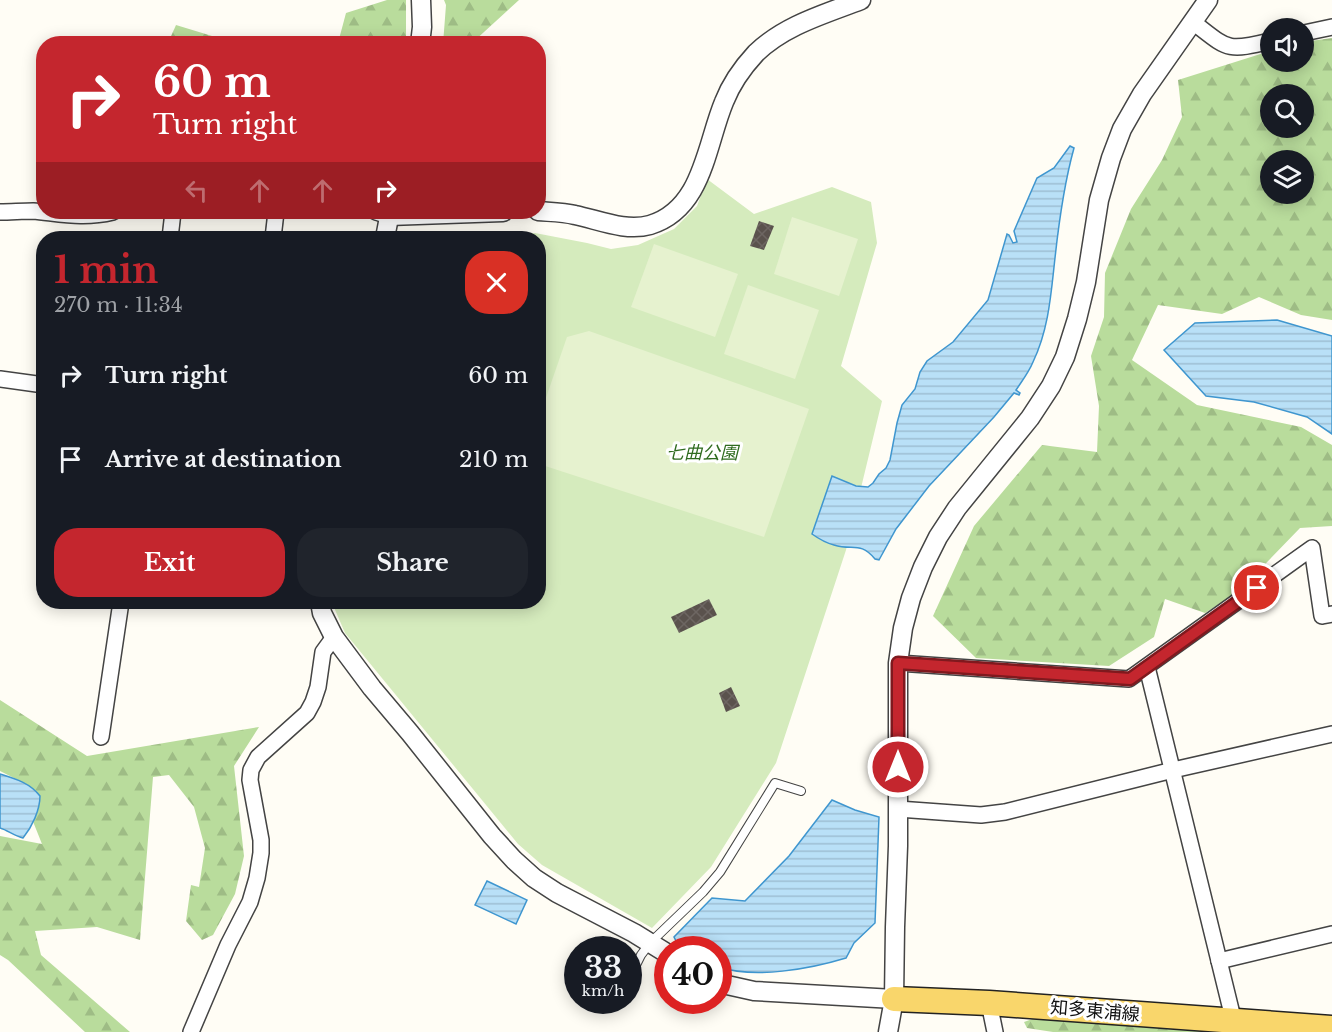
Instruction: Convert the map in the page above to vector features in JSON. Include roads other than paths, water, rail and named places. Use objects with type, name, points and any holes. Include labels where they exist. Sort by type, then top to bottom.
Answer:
[{"type":"main road","name":"知多東浦線","points":[[894,999],[989,1003],[1332,1028]]},
{"type":"street","points":[[421,0],[421,36]]},
{"type":"street","points":[[546,212],[572,214],[632,227],[649,226],[664,220],[679,208],[691,193],[700,174],[723,103],[732,85],[756,53],[790,28],[861,0]]},
{"type":"street","points":[[888,1032],[894,999],[898,663],[903,627],[911,598],[938,537],[957,508],[1030,418],[1051,386],[1065,357],[1077,319],[1086,282],[1099,200],[1118,138],[1142,94],[1208,0]]},
{"type":"street","points":[[1193,22],[1230,48],[1260,44]]},
{"type":"street","points":[[1314,31],[1332,27]]},
{"type":"street","points":[[0,212],[36,212]]},
{"type":"street","points":[[0,379],[36,384]]},
{"type":"street","points":[[898,663],[1130,679],[1312,548],[1322,616],[1332,614]]},
{"type":"street","points":[[101,737],[120,609]]},
{"type":"street","points":[[321,609],[333,637],[372,688],[514,860],[534,878],[557,893],[654,945]]},
{"type":"street","points":[[191,1032],[228,945],[250,902],[257,878],[261,840],[250,780],[252,770],[258,757],[307,713],[318,687],[323,652],[333,637]]},
{"type":"street","points":[[1147,667],[1234,1022]]},
{"type":"street","points":[[898,809],[981,815],[1005,813],[1173,770],[1332,734]]},
{"type":"street","points":[[1220,961],[1332,934]]},
{"type":"street","points":[[732,986],[754,991],[894,999]]},
{"type":"street","points":[[989,1003],[995,1032]]},
{"type":"lane","points":[[642,954],[720,872],[775,783],[801,790]]},
{"type":"water","points":[[1070,146],[1074,148],[1062,203],[1046,324],[1031,366],[1016,390],[1020,393],[1019,395],[1014,393],[929,486],[896,529],[879,560],[860,548],[841,547],[817,538],[812,534],[832,476],[856,486],[868,487],[886,468],[890,460],[902,405],[915,389],[920,372],[927,361],[953,342],[988,300],[1007,234],[1013,243],[1017,242],[1014,231],[1037,178],[1054,168]]},
{"type":"water","points":[[1277,320],[1332,336],[1332,434],[1307,417],[1254,402],[1206,396],[1164,350],[1195,323]]},
{"type":"water","points":[[0,774],[27,785],[40,796],[35,818],[23,838],[0,828]]},
{"type":"water","points":[[832,800],[879,817],[875,923],[854,943],[846,958],[816,966],[782,971],[733,971],[732,936],[675,936],[712,898],[745,901],[789,856]]},
{"type":"water","points":[[487,881],[527,900],[516,924],[475,905]]},
{"type":"park label","name":"七曲公園","points":[[702,453]]}]
